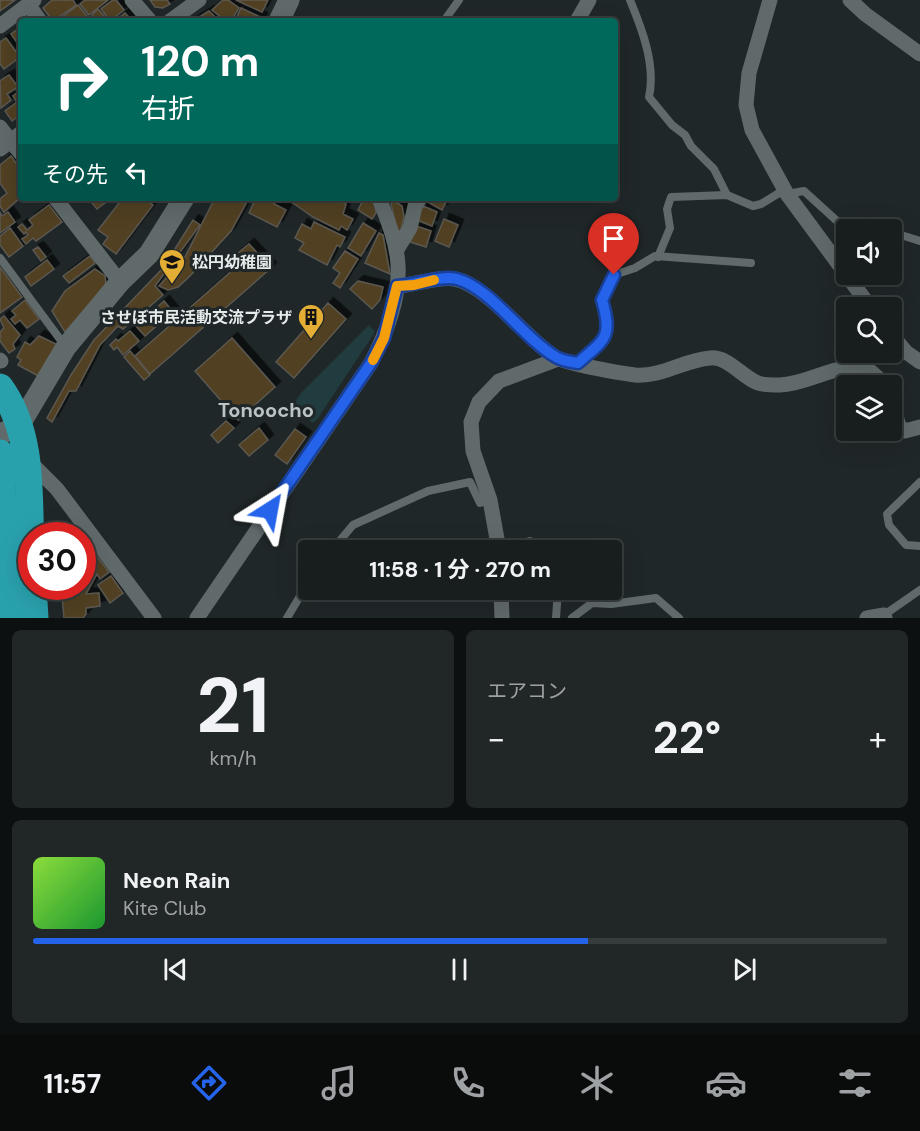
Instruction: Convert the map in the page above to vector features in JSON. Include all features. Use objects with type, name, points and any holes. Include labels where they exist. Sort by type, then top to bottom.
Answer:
[{"type":"highway","points":[[0,369],[9,430],[28,460],[30,522]]},
{"type":"highway","points":[[0,453],[3,558],[9,618]]},
{"type":"highway","points":[[34,600],[35,618]]},
{"type":"street","points":[[132,0],[147,18]]},
{"type":"street","points":[[174,18],[199,0]]},
{"type":"street","points":[[280,18],[289,0]]},
{"type":"street","points":[[579,18],[589,0]]},
{"type":"street","points":[[770,0],[749,73],[746,105],[752,130],[787,194],[863,297]]},
{"type":"street","points":[[850,0],[865,15],[920,54]]},
{"type":"street","points":[[0,26],[31,2],[39,18]]},
{"type":"street","points":[[0,127],[11,141]]},
{"type":"street","points":[[57,201],[120,282]]},
{"type":"street","points":[[197,618],[371,363],[384,338],[397,286],[398,264],[380,201]]},
{"type":"street","points":[[396,251],[410,228],[418,201]]},
{"type":"street","points":[[9,430],[66,347],[120,282],[149,254],[176,202]]},
{"type":"street","points":[[397,286],[414,285],[441,278],[457,279],[473,286],[533,341],[558,358],[636,375],[660,373],[713,357],[728,363],[758,383],[781,385],[806,380],[834,370],[860,366],[873,375]]},
{"type":"street","points":[[902,347],[920,362]]},
{"type":"street","points":[[497,540],[490,500],[473,451],[471,422],[479,402],[499,381],[558,358]]},
{"type":"street","points":[[902,428],[905,431],[918,431]]},
{"type":"street","points":[[1,481],[28,460],[57,489],[154,618]]},
{"type":"street","points":[[501,600],[502,618]]},
{"type":"street","points":[[867,618],[885,616]]},
{"type":"lane","points":[[446,18],[459,0]]},
{"type":"lane","points":[[630,0],[642,29],[651,88],[649,96],[672,125],[685,135],[691,146],[714,169],[728,195]]},
{"type":"lane","points":[[658,257],[670,228],[667,209],[671,197],[728,195],[753,206],[779,193],[804,191],[836,220]]},
{"type":"lane","points":[[902,235],[920,241]]},
{"type":"lane","points":[[578,363],[604,339],[608,322],[602,300],[614,275],[635,268],[655,256],[751,263]]},
{"type":"lane","points":[[0,258],[66,347]]},
{"type":"lane","points":[[340,540],[353,525],[428,491],[470,482],[480,503],[490,500]]},
{"type":"lane","points":[[920,482],[887,514],[889,525],[906,545],[920,546]]},
{"type":"lane","points":[[885,616],[920,590]]},
{"type":"lane","points":[[572,618],[592,603],[611,604],[656,598],[679,618]]},
{"type":"lane","points":[[287,618],[298,600]]},
{"type":"lane","points":[[556,618],[557,600]]},
{"type":"shaded area","points":[[369,325],[375,332],[318,418],[313,423],[291,407],[302,392]]},
{"type":"building","points":[[0,0],[15,0],[0,11]]},
{"type":"building","points":[[52,0],[73,0],[76,5],[57,18],[51,18],[43,8]]},
{"type":"building","points":[[85,0],[108,0],[89,15],[80,4]]},
{"type":"building","points":[[116,0],[124,10],[114,18],[108,18],[101,9]]},
{"type":"building","points":[[150,0],[167,0],[170,4],[163,8],[155,7]]},
{"type":"building","points":[[223,0],[228,0],[239,8],[233,18],[222,18],[212,10]]},
{"type":"building","points":[[236,0],[268,0],[262,12]]},
{"type":"building","points":[[78,5],[87,16],[85,18],[61,18]]},
{"type":"building","points":[[241,8],[262,18],[236,18]]},
{"type":"building","points":[[98,9],[106,18],[94,18],[92,15]]},
{"type":"building","points":[[209,11],[216,18],[198,18]]},
{"type":"building","points":[[125,13],[129,18],[119,18]]},
{"type":"building","points":[[18,29],[18,44],[11,34]]},
{"type":"building","points":[[6,38],[18,54],[18,58],[4,69],[0,64],[0,42]]},
{"type":"building","points":[[9,75],[18,87],[7,94],[11,100],[1,108],[0,81]]},
{"type":"building","points":[[18,92],[18,116],[12,121],[5,111],[17,102],[13,96]]},
{"type":"building","points":[[11,156],[18,166],[18,200],[4,212],[0,206],[0,199],[7,193],[0,183],[0,165]]},
{"type":"building","points":[[90,201],[108,201],[97,209]]},
{"type":"building","points":[[121,201],[147,201],[153,205],[116,254],[103,244],[108,237],[98,230]]},
{"type":"building","points":[[213,201],[247,201],[231,231],[189,277],[178,287],[168,290],[159,286],[185,257]]},
{"type":"building","points":[[255,201],[276,201],[274,204],[286,210],[277,227],[249,213]]},
{"type":"building","points":[[290,201],[340,201],[346,204],[343,214],[353,219],[347,230],[341,226],[339,230],[313,217]]},
{"type":"building","points":[[362,201],[374,201],[376,213],[372,219],[358,210]]},
{"type":"building","points":[[426,201],[446,201],[442,210]]},
{"type":"building","points":[[395,202],[402,206],[404,217],[401,230],[397,231],[391,203]]},
{"type":"building","points":[[49,205],[62,222],[36,241],[33,238],[26,244],[22,239],[28,235],[18,227],[22,224],[27,230],[33,225],[29,220]]},
{"type":"building","points":[[423,206],[437,212],[432,226],[417,220]]},
{"type":"building","points":[[0,212],[2,216],[8,212],[15,222],[0,233]]},
{"type":"building","points":[[444,219],[458,225],[449,247],[435,241]]},
{"type":"building","points":[[193,220],[200,225],[155,286],[163,295],[123,329],[118,326],[100,345],[76,391],[69,391],[52,422],[47,418],[94,340],[163,268]]},
{"type":"building","points":[[314,222],[345,237],[340,247],[337,245],[327,265],[299,250],[304,243],[295,238],[302,224],[311,229]]},
{"type":"building","points":[[363,223],[376,231],[361,256],[348,248]]},
{"type":"building","points":[[416,226],[431,231],[426,247],[410,242]]},
{"type":"building","points":[[10,228],[23,246],[9,257],[0,245],[0,236]]},
{"type":"building","points":[[379,233],[383,235],[390,274],[365,263]]},
{"type":"building","points":[[249,244],[271,268],[150,374],[135,356],[234,269],[227,262]]},
{"type":"building","points":[[38,247],[46,257],[41,261],[33,250]]},
{"type":"building","points":[[345,251],[358,259],[340,288],[333,283],[340,273],[333,268]]},
{"type":"building","points":[[90,256],[95,263],[69,283],[63,276]]},
{"type":"building","points":[[47,260],[54,269],[31,286],[25,277]]},
{"type":"building","points":[[0,267],[22,297],[0,313]]},
{"type":"building","points":[[95,269],[105,276],[106,286],[65,332],[52,311],[65,291]]},
{"type":"building","points":[[358,281],[383,287],[380,300],[372,309],[350,289]]},
{"type":"building","points":[[25,300],[39,319],[27,328],[20,320],[15,324],[11,319],[16,315],[12,311]]},
{"type":"building","points":[[164,301],[173,312],[145,336],[136,326]]},
{"type":"building","name":"させぼ市民活動交流プラザ","points":[[328,303],[346,319],[294,378],[276,362]]},
{"type":"building","points":[[4,316],[20,335],[13,344],[15,349],[9,353],[0,341],[0,332],[4,328],[0,319]]},
{"type":"building","points":[[130,331],[139,341],[123,355],[117,347],[114,350],[110,345]]},
{"type":"building","points":[[39,336],[58,345],[40,377],[18,365],[21,360],[17,357],[25,342],[30,345]]},
{"type":"building","points":[[232,338],[275,387],[238,420],[195,371]]},
{"type":"building","points":[[130,351],[150,375],[144,380],[124,357]]},
{"type":"building","points":[[226,421],[234,428],[218,443],[211,435]]},
{"type":"building","points":[[259,428],[268,440],[249,456],[239,445]]},
{"type":"building","points":[[295,429],[306,437],[287,464],[275,455]]},
{"type":"building","points":[[96,555],[109,572],[100,579],[97,574],[96,576]]},
{"type":"building","points":[[111,576],[123,593],[110,603],[98,585]]},
{"type":"building","points":[[96,593],[99,593],[100,606],[86,608],[83,618],[64,618],[62,600],[96,600]]},
{"type":"slow traffic","points":[[373,360],[384,338],[397,286],[434,280]]},
{"type":"place","name":"松円幼稚園","points":[[172,285]]},
{"type":"place","name":"させぼ市民活動交流プラザ","points":[[311,340]]},
{"type":"district","name":"Tonoocho","points":[[266,410]]},
{"type":"route","points":[[270,510],[371,363],[384,338],[397,286],[414,285],[441,278],[457,279],[473,286],[533,341],[558,358],[578,363],[604,339],[608,322],[602,300],[614,275]]}]
